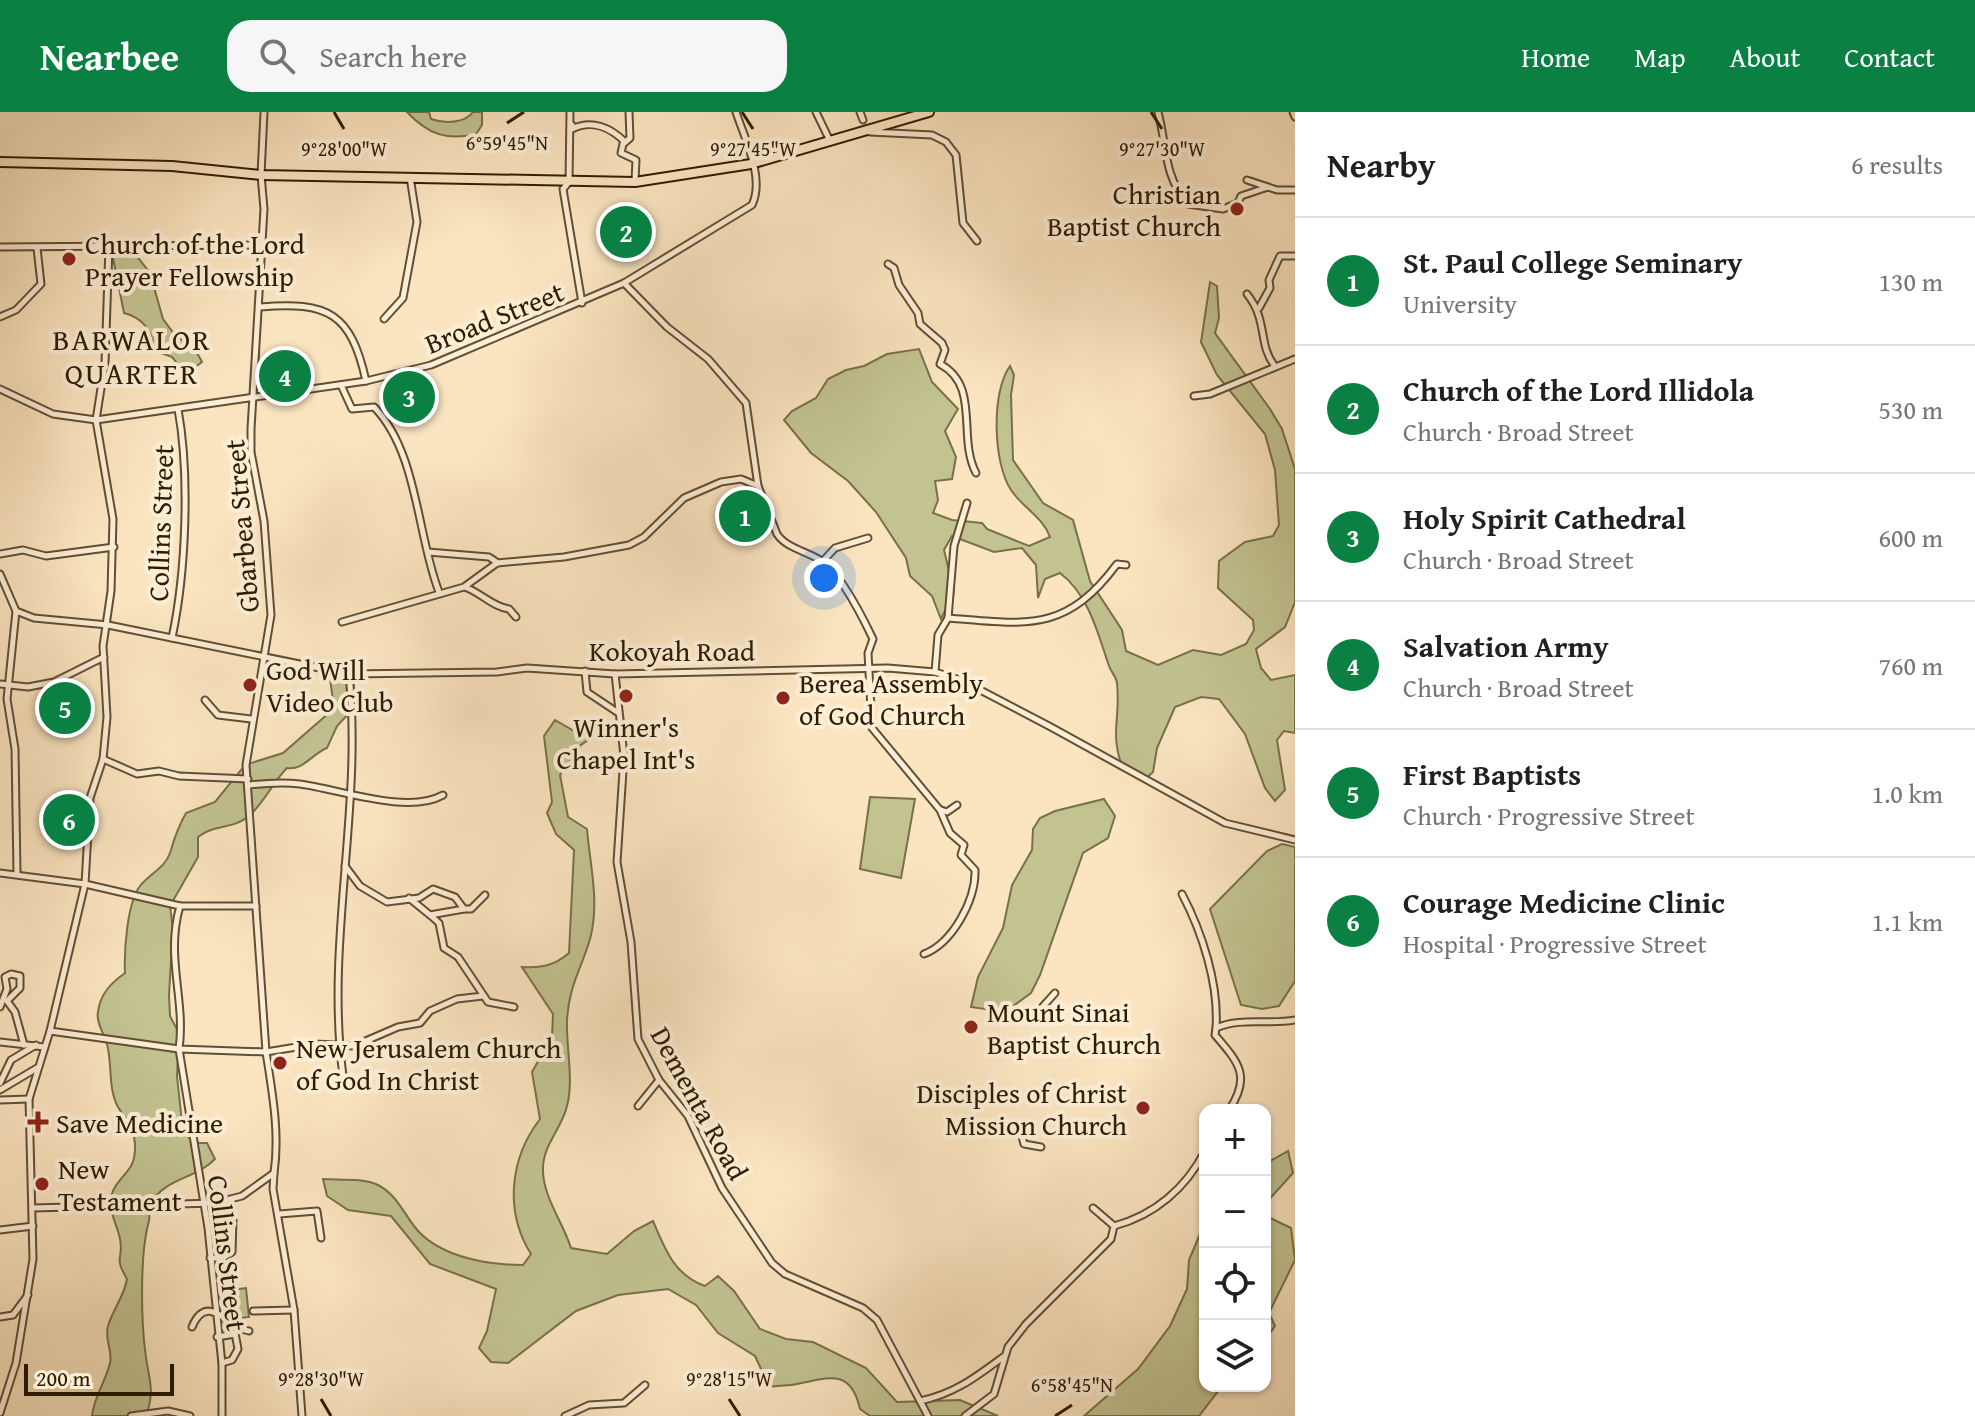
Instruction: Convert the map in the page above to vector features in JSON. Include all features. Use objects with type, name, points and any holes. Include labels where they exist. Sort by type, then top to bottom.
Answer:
[{"type":"highway","points":[[0,162],[172,166],[261,175],[635,182],[751,164],[929,112]]},
{"type":"street","name":"Gbarbea Street","points":[[264,112],[261,175],[264,209],[251,452],[264,521],[271,615],[251,719],[249,782],[266,1052],[276,1145],[274,1173],[294,1310],[302,1416]]},
{"type":"street","points":[[570,112],[572,129],[578,126],[606,127],[625,142]]},
{"type":"street","points":[[570,112],[569,182],[563,189],[582,304]]},
{"type":"street","points":[[629,112],[630,138],[625,142],[622,155],[636,160],[635,182]]},
{"type":"street","name":"Broad Street","points":[[0,389],[53,414],[96,420],[366,381],[431,365],[582,304],[624,283],[752,205],[758,191],[736,112]]},
{"type":"street","points":[[816,112],[831,142]]},
{"type":"street","points":[[860,112],[863,120]]},
{"type":"street","points":[[1158,112],[1165,159],[1172,179],[1188,204],[1223,209],[1238,203],[1241,196],[1268,187]]},
{"type":"street","points":[[865,132],[932,135],[946,142],[956,155],[963,223],[977,241]]},
{"type":"street","points":[[384,319],[403,298],[417,222],[410,176]]},
{"type":"street","points":[[1247,180],[1268,187],[1295,190]]},
{"type":"street","points":[[0,247],[260,245]]},
{"type":"street","points":[[0,1413],[16,1363],[28,1295],[33,1226],[29,1099],[50,1031],[85,884],[90,798],[103,759],[107,717],[104,657],[114,547],[109,491],[96,420],[105,363],[109,246]]},
{"type":"street","points":[[0,317],[16,310],[41,284],[37,248]]},
{"type":"street","points":[[1259,308],[1270,288],[1277,260],[1280,256],[1295,256]]},
{"type":"street","points":[[888,264],[894,268],[899,285],[918,313],[920,324],[942,343],[945,350],[940,364],[955,373],[965,393],[966,452],[976,473]]},
{"type":"street","points":[[624,283],[667,327],[708,359],[746,403],[758,486],[781,541],[823,561],[835,573],[873,639],[868,653],[872,728],[940,810],[950,833],[964,845],[961,855],[975,870],[975,883],[959,921],[945,941],[924,954]]},
{"type":"street","points":[[1247,294],[1259,308],[1266,335],[1264,345],[1275,366]]},
{"type":"street","points":[[260,307],[310,306],[342,321],[361,357],[366,381]]},
{"type":"street","points":[[1194,396],[1210,394],[1295,359]]},
{"type":"street","points":[[341,385],[352,409],[374,407],[388,424],[410,480],[439,592]]},
{"type":"street","name":"Collins Street","points":[[172,638],[184,501],[184,457],[178,409]]},
{"type":"street","points":[[342,622],[464,587],[499,564],[564,557],[629,545],[644,537],[669,509],[698,491],[729,479],[748,481],[758,486]]},
{"type":"street","points":[[935,672],[938,635],[948,618],[954,546],[967,503]]},
{"type":"street","points":[[823,561],[835,548],[868,538]]},
{"type":"street","points":[[0,554],[23,550],[46,556],[114,547]]},
{"type":"street","points":[[428,552],[489,557],[499,564]]},
{"type":"street","points":[[948,618],[1007,623],[1049,621],[1068,612],[1117,564],[1126,565]]},
{"type":"street","points":[[0,574],[16,611],[7,707],[17,787],[17,873]]},
{"type":"street","points":[[464,587],[483,594],[498,608],[509,609],[516,617]]},
{"type":"street","name":"Kokoyah Road","points":[[16,611],[34,618],[108,625],[349,674],[497,672],[527,668],[615,674],[913,668],[963,681],[1225,823],[1295,840]]},
{"type":"street","points":[[0,684],[28,687],[54,682],[104,657]]},
{"type":"street","points":[[585,671],[587,692],[617,712]]},
{"type":"street","points":[[343,1076],[338,1044],[349,796],[349,674]]},
{"type":"street","name":"Dementa Road","points":[[615,674],[624,756],[617,862],[631,942],[635,1028],[659,1080],[688,1116],[722,1188],[772,1263],[785,1274],[863,1308],[877,1320],[928,1416]]},
{"type":"street","points":[[205,700],[218,715],[251,719]]},
{"type":"street","points":[[103,759],[137,774],[159,771],[179,776],[303,784],[349,796],[415,802],[432,802],[443,795]]},
{"type":"street","points":[[940,810],[947,812],[957,805]]},
{"type":"street","points":[[344,866],[360,886],[387,902],[433,889],[455,897],[464,909]]},
{"type":"street","points":[[0,873],[17,873],[69,885],[85,884],[180,906],[256,906]]},
{"type":"street","points":[[1182,894],[1209,967],[1218,1010],[1215,1035],[1239,1064],[1241,1092],[1233,1104]]},
{"type":"street","points":[[430,915],[471,909],[485,895]]},
{"type":"street","points":[[409,898],[439,923],[444,948],[458,957],[488,1002],[514,1007]]},
{"type":"street","name":"Collins Street","points":[[180,906],[174,926],[173,959],[182,1028],[179,1049],[210,1258],[221,1363],[222,1416]]},
{"type":"street","points":[[0,1007],[7,989],[5,977],[11,974],[20,976],[20,988],[7,1001],[15,1012],[24,1045]]},
{"type":"street","points":[[1026,1014],[1037,1013],[1055,993]]},
{"type":"street","points":[[50,1031],[179,1049],[266,1052],[338,1044],[354,1046],[398,1027],[420,1023],[439,1006],[483,996]]},
{"type":"street","points":[[1216,1028],[1231,1021],[1264,1025],[1295,1020]]},
{"type":"street","points":[[0,1042],[44,1047]]},
{"type":"street","points":[[0,1083],[11,1060],[36,1045]]},
{"type":"street","points":[[0,1090],[38,1067]]},
{"type":"street","points":[[5,1076],[9,1086]]},
{"type":"street","points":[[638,1106],[659,1080]]},
{"type":"street","points":[[0,1100],[29,1099]]},
{"type":"street","points":[[1019,1125],[1024,1144],[1041,1147]]},
{"type":"street","points":[[1114,1226],[1169,1199],[1184,1187],[1199,1161]]},
{"type":"street","points":[[33,1208],[125,1208],[202,1201],[215,1203],[242,1196],[274,1173]]},
{"type":"street","points":[[920,1401],[943,1396],[965,1386],[1004,1356],[1026,1324],[1103,1250],[1115,1232],[1114,1226],[1093,1208]]},
{"type":"street","points":[[210,1258],[223,1258],[232,1252],[233,1220],[227,1210]]},
{"type":"street","points":[[279,1214],[317,1211],[321,1238]]},
{"type":"street","points":[[0,1230],[33,1226]]},
{"type":"street","points":[[0,1317],[13,1315],[28,1295]]},
{"type":"street","points":[[253,1311],[294,1310]]},
{"type":"street","points":[[192,1327],[199,1316],[215,1311],[226,1315],[237,1331],[236,1353],[232,1360],[221,1363]]},
{"type":"street","points":[[217,1337],[249,1331]]},
{"type":"street","points":[[965,1416],[994,1394],[1004,1356]]},
{"type":"street","points":[[565,1416],[589,1405],[624,1403],[645,1385]]},
{"type":"street","points":[[131,1416],[168,1411],[190,1416]]},
{"type":"green space","points":[[407,112],[429,112],[431,119],[448,122],[465,118],[473,112],[482,112],[482,125],[476,134],[447,136],[422,126]]},
{"type":"green space","points":[[111,248],[132,250],[150,273],[163,319],[175,335],[195,349],[202,362],[186,374],[172,357],[156,351],[152,337],[142,322],[124,313]]},
{"type":"green space","points":[[1210,282],[1217,286],[1219,318],[1215,333],[1282,429],[1295,469],[1295,602],[1285,627],[1256,649],[1261,668],[1271,680],[1295,675],[1295,733],[1284,731],[1277,740],[1285,790],[1275,801],[1265,788],[1245,734],[1219,699],[1201,697],[1175,707],[1157,748],[1153,772],[1143,781],[1123,769],[1116,735],[1116,681],[1091,616],[1070,582],[1060,573],[1045,579],[1038,598],[1036,565],[1022,548],[994,552],[952,536],[944,550],[954,592],[941,619],[932,596],[910,576],[906,558],[876,512],[848,481],[811,453],[784,420],[792,411],[816,398],[828,379],[887,354],[919,349],[932,382],[958,409],[945,431],[956,457],[952,479],[935,481],[938,500],[933,513],[952,520],[982,523],[987,529],[1029,546],[1050,537],[1043,524],[1011,490],[1001,463],[997,410],[1010,366],[1014,375],[1011,395],[1013,460],[1043,503],[1073,520],[1090,581],[1122,630],[1126,651],[1158,665],[1193,650],[1221,655],[1246,644],[1254,630],[1253,620],[1218,588],[1219,561],[1245,542],[1273,536],[1279,525],[1275,470],[1265,434],[1217,375],[1201,342]]},
{"type":"green space","points":[[337,675],[354,678],[352,710],[337,726],[327,748],[298,767],[287,768],[245,819],[198,837],[198,857],[170,906],[173,929],[170,1016],[179,1033],[177,1076],[183,1132],[195,1143],[207,1143],[215,1159],[199,1171],[164,1188],[150,1205],[142,1284],[144,1336],[151,1390],[146,1416],[92,1416],[110,1363],[108,1326],[127,1279],[120,1262],[120,1239],[111,1200],[115,1187],[132,1164],[135,1152],[131,1128],[115,1099],[108,1048],[98,1016],[104,994],[125,973],[132,904],[140,886],[168,858],[186,813],[215,802],[245,765],[283,753],[330,712],[333,701],[330,678]]},
{"type":"green space","points":[[555,720],[574,731],[588,730],[591,738],[581,745],[560,775],[568,817],[587,829],[594,911],[590,939],[568,1008],[570,1085],[567,1106],[546,1152],[543,1168],[549,1199],[571,1248],[607,1254],[634,1231],[653,1221],[678,1268],[705,1286],[718,1276],[734,1291],[760,1329],[786,1339],[813,1342],[866,1368],[897,1402],[960,1400],[998,1416],[870,1416],[860,1409],[850,1386],[834,1378],[760,1388],[763,1373],[755,1356],[718,1333],[696,1305],[668,1289],[618,1295],[576,1311],[508,1363],[491,1362],[479,1348],[487,1331],[496,1289],[430,1264],[391,1216],[348,1210],[327,1196],[323,1179],[372,1183],[391,1194],[429,1241],[454,1254],[482,1261],[523,1265],[531,1254],[517,1220],[514,1185],[522,1150],[540,1119],[532,1072],[552,1037],[553,1014],[522,967],[547,965],[569,953],[574,850],[556,834],[547,813],[552,802],[544,736]]},
{"type":"green space","points":[[870,797],[915,799],[901,878],[860,869]]},
{"type":"green space","points":[[1104,799],[1115,816],[1108,838],[1083,853],[1031,993],[1005,1012],[971,1007],[978,977],[1003,928],[1012,885],[1032,850],[1033,829],[1040,818],[1055,811]]},
{"type":"green space","points":[[1282,844],[1295,847],[1295,981],[1279,1006],[1262,1009],[1241,1005],[1210,909],[1267,851]]},
{"type":"green space","points":[[1288,1151],[1293,1173],[1271,1197],[1271,1176],[1271,1161]]},
{"type":"green space","points":[[1271,1218],[1291,1228],[1295,1260],[1271,1309]]},
{"type":"green space","points":[[1199,1236],[1199,1392],[1217,1392],[1199,1416],[1084,1416],[1138,1369],[1170,1326],[1187,1289],[1189,1260]]},
{"type":"green space","points":[[246,1288],[249,1317],[233,1319],[229,1290]]},
{"type":"place","name":"Christian Baptist Church","points":[[1237,209]]},
{"type":"place","name":"Church of the Lord Illidola","points":[[626,232]]},
{"type":"place","name":"Church of the Lord Prayer Fellowship","points":[[69,259]]},
{"type":"place","name":"Salvation Army","points":[[285,376]]},
{"type":"place","name":"Holy Spirit Cathedral","points":[[409,397]]},
{"type":"place","name":"St. Paul College Seminary","points":[[745,516]]},
{"type":"place","name":"God Will Video Club","points":[[250,685]]},
{"type":"place","name":"Winner's Chapel Int's","points":[[626,696]]},
{"type":"place","name":"Berea Assembly of God Church","points":[[783,698]]},
{"type":"place","name":"First Baptists","points":[[65,708]]},
{"type":"place","name":"Courage Medicine Clinic","points":[[69,820]]},
{"type":"place","name":"Mount Sinai Baptist Church","points":[[971,1027]]},
{"type":"place","name":"New Jerusalem Church of God In Christ","points":[[280,1063]]},
{"type":"place","name":"Disciples of Christ Mission Church","points":[[1143,1108]]},
{"type":"place","name":"Save Medicine","points":[[38,1122]]},
{"type":"place","name":"New Testament","points":[[42,1184]]},
{"type":"district","name":"BARWALOR QUARTER","points":[[132,356]]}]
